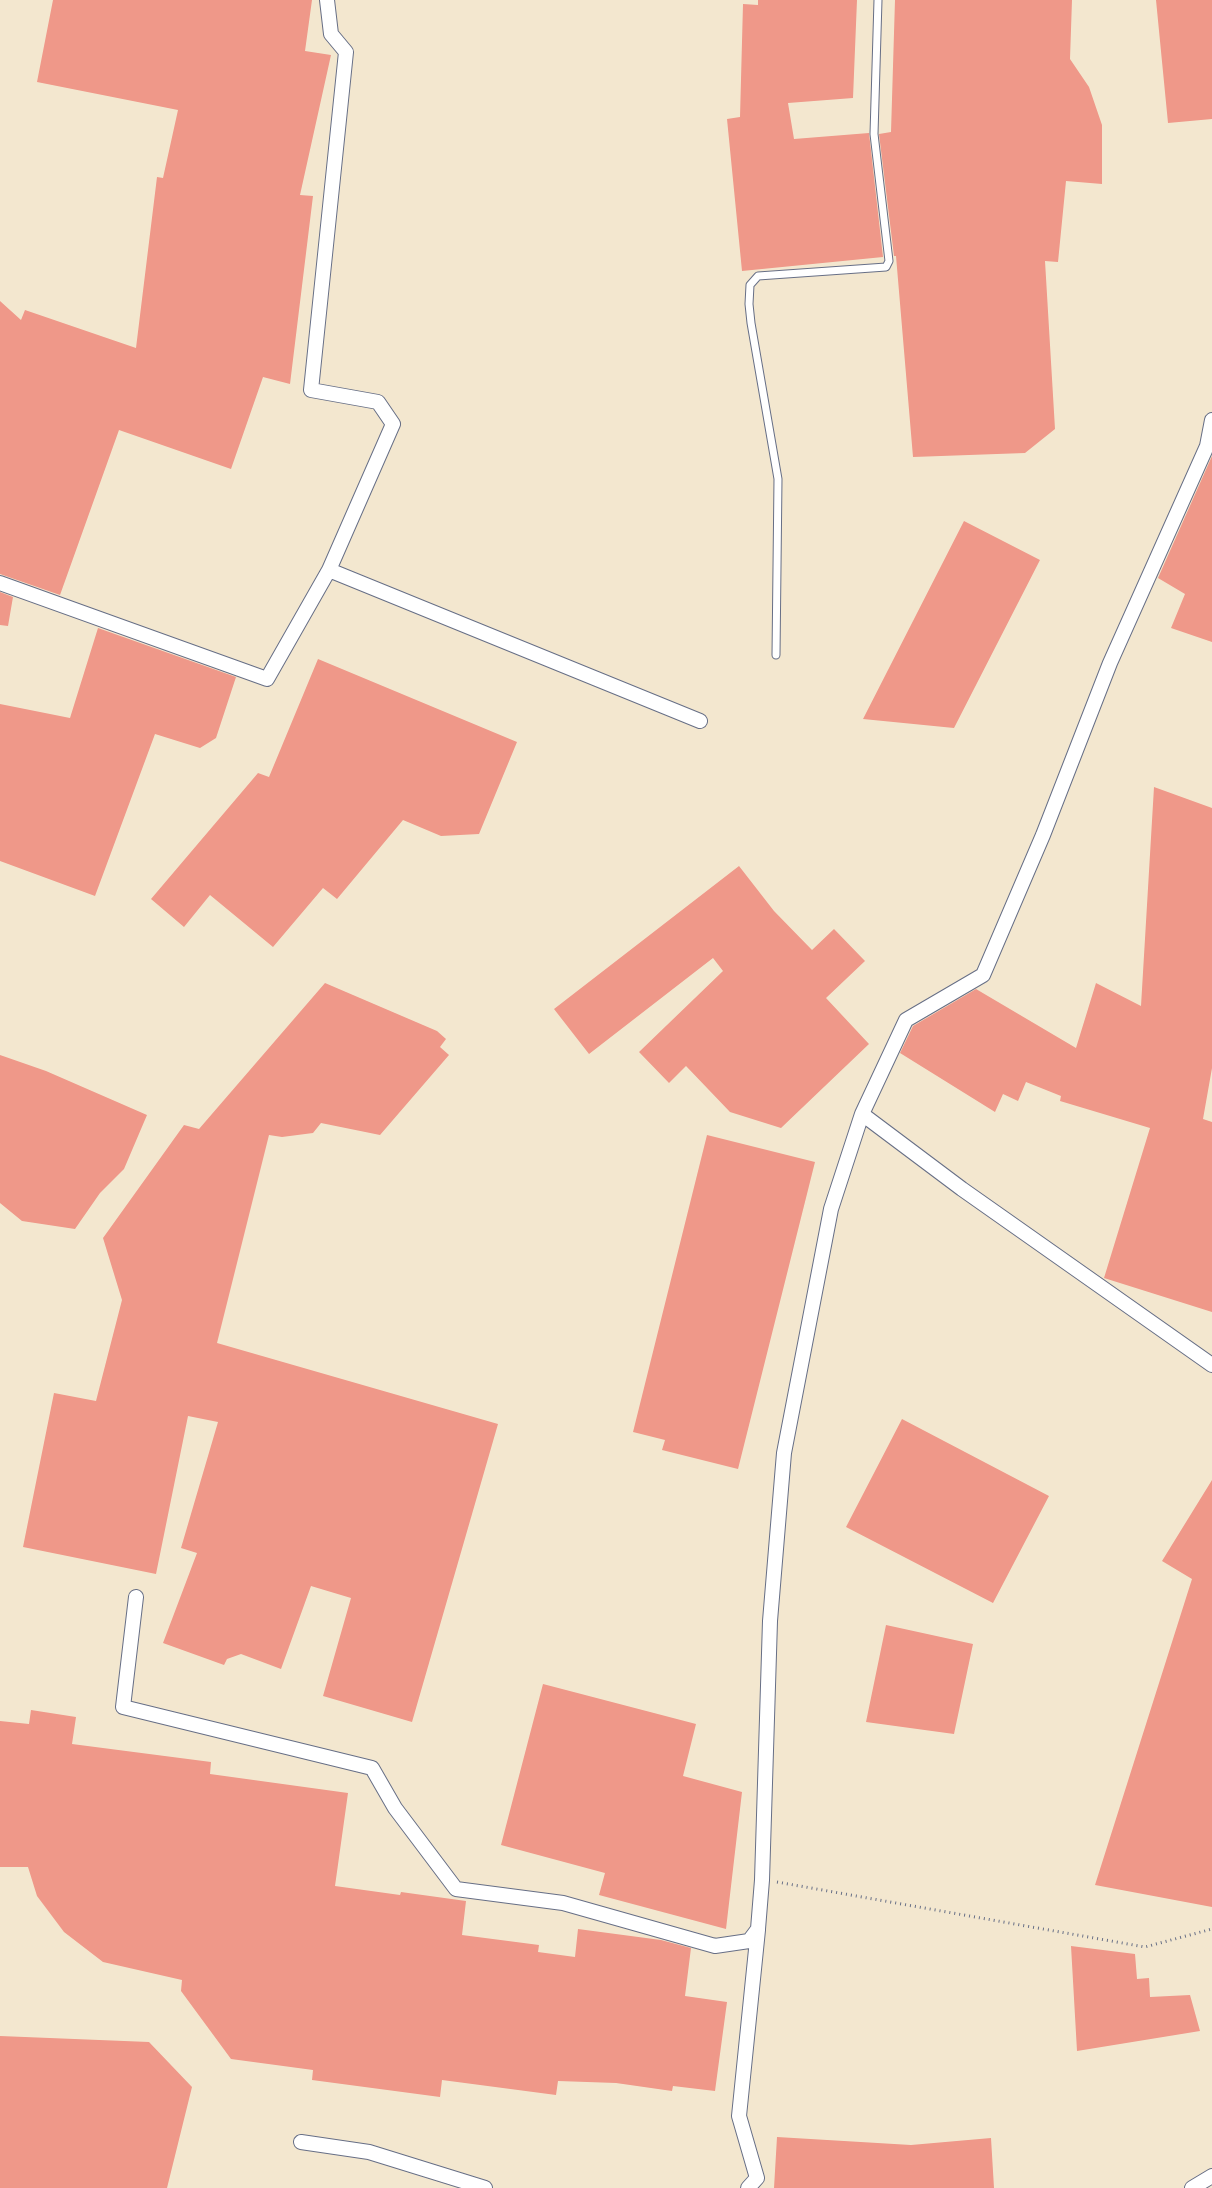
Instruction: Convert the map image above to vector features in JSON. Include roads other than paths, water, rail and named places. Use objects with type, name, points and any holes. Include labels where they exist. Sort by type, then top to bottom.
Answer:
[{"type":"street","points":[[0,584],[267,679],[329,570],[393,424],[378,402],[311,390],[346,52],[331,34],[327,0]]},
{"type":"street","points":[[748,2188],[757,2178],[739,2116],[762,1880],[770,1621],[784,1453],[831,1209],[862,1114],[906,1020],[983,975],[1043,835],[1110,662],[1207,446],[1212,420]]},
{"type":"street","points":[[329,570],[700,721]]},
{"type":"street","points":[[862,1114],[962,1189],[1212,1365]]},
{"type":"street","points":[[136,1596],[123,1707],[372,1768],[395,1808],[456,1889],[563,1903],[715,1946],[749,1941],[758,1929]]},
{"type":"street","points":[[301,2142],[369,2152],[485,2188]]},
{"type":"street","points":[[1192,2188],[1212,2176]]},
{"type":"lane","points":[[776,655],[778,479],[750,323],[750,285],[758,276],[886,267],[889,261],[874,134],[878,0]]}]
